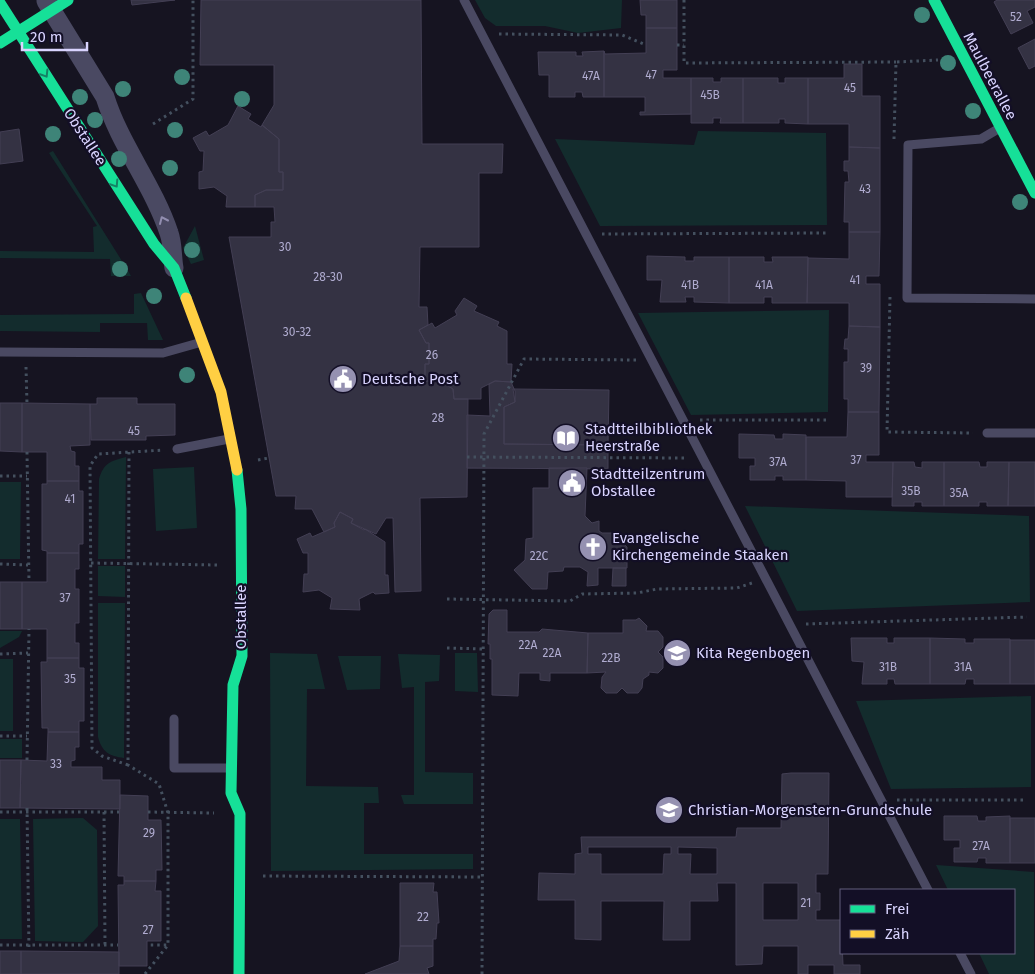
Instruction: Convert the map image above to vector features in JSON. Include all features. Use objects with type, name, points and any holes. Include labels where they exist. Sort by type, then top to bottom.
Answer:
[{"type":"street","points":[[0,43],[18,32],[49,5],[68,0]]},
{"type":"street","name":"Maulbeerallee","points":[[934,0],[1000,127],[1030,171],[1035,193]]},
{"type":"street","name":"Obstallee","points":[[0,3],[154,244],[174,268]]},
{"type":"street","name":"Obstallee","points":[[49,5],[104,97],[110,114],[140,169],[170,234],[174,268],[204,342],[232,438],[241,509],[242,656],[233,685],[231,793],[240,814],[239,974]]},
{"type":"lane","points":[[464,0],[927,889]]},
{"type":"lane","points":[[1000,127],[981,140],[908,145],[907,298],[1035,299]]},
{"type":"lane","points":[[0,352],[163,353],[204,342]]},
{"type":"lane","points":[[987,433],[1035,433]]},
{"type":"lane","points":[[177,449],[232,438]]},
{"type":"lane","points":[[174,719],[174,768],[232,768]]},
{"type":"lane","points":[[961,954],[971,974]]},
{"type":"path","points":[[153,124],[193,99],[193,0]]},
{"type":"path","points":[[684,0],[684,63],[896,62]]},
{"type":"path","points":[[481,34],[622,35],[646,45]]},
{"type":"path","points":[[677,45],[684,45]]},
{"type":"path","points":[[585,234],[826,233]]},
{"type":"path","points":[[25,352],[27,404]]},
{"type":"path","points":[[482,974],[484,434],[524,359],[651,360]]},
{"type":"path","points":[[682,420],[827,420]]},
{"type":"path","points":[[887,432],[987,433]]},
{"type":"path","points":[[145,974],[168,945],[168,812],[158,784],[128,765],[102,756],[92,748],[90,466],[98,454],[177,449]]},
{"type":"path","points":[[27,452],[28,582]]},
{"type":"path","points":[[128,765],[129,452]]},
{"type":"path","points":[[467,457],[702,458]]},
{"type":"path","points":[[0,476],[27,476]]},
{"type":"path","points":[[91,563],[129,562],[241,565]]},
{"type":"path","points":[[0,564],[28,565]]},
{"type":"path","points":[[447,599],[570,601],[582,594],[637,593],[656,589],[737,588],[765,579]]},
{"type":"path","points":[[789,624],[1027,617]]},
{"type":"path","points":[[28,760],[29,629]]},
{"type":"path","points":[[447,648],[483,649]]},
{"type":"path","points":[[0,654],[28,653]]},
{"type":"path","points":[[0,736],[27,736]]},
{"type":"path","points":[[881,800],[1026,800]]},
{"type":"path","points":[[0,812],[28,810],[118,812]]},
{"type":"path","points":[[28,810],[29,951]]},
{"type":"path","points":[[104,812],[105,944]]},
{"type":"path","points":[[148,812],[240,814]]},
{"type":"path","points":[[240,876],[483,877]]},
{"type":"path","points":[[0,945],[118,945]]},
{"type":"path","points":[[147,945],[168,945]]},
{"type":"green space","points":[[475,0],[622,0],[621,28],[578,33],[545,26],[496,26],[485,18]]},
{"type":"green space","points":[[698,131],[826,133],[827,225],[600,226],[555,139],[694,145]]},
{"type":"green space","points":[[53,151],[131,276],[111,276],[110,259],[0,258],[0,251],[94,252],[93,227],[97,226],[49,153]]},
{"type":"green space","points":[[195,226],[204,260],[191,264],[183,248]]},
{"type":"green space","points":[[141,293],[163,340],[148,340],[147,323],[100,323],[100,332],[0,331],[0,315],[134,314],[134,294]]},
{"type":"green space","points":[[829,310],[828,412],[691,415],[638,313]]},
{"type":"green space","points":[[126,457],[125,559],[98,559],[99,479],[103,469],[108,464]]},
{"type":"green space","points":[[194,467],[197,528],[156,531],[153,469]]},
{"type":"green space","points":[[0,482],[21,482],[20,559],[0,559]]},
{"type":"green space","points":[[745,506],[1029,516],[1030,602],[797,611]]},
{"type":"green space","points":[[98,566],[125,566],[125,597],[98,596]]},
{"type":"green space","points":[[98,603],[125,603],[124,758],[114,756],[104,750],[98,737]]},
{"type":"green space","points":[[0,631],[22,631],[19,637],[0,648]]},
{"type":"green space","points":[[270,653],[317,654],[325,689],[307,689],[306,786],[378,787],[379,803],[364,803],[364,854],[473,854],[473,869],[271,871]]},
{"type":"green space","points":[[455,653],[477,653],[478,692],[455,691]]},
{"type":"green space","points":[[398,654],[440,655],[439,681],[425,682],[425,772],[473,773],[473,804],[404,804],[401,795],[414,795],[414,687],[402,688]]},
{"type":"green space","points":[[338,656],[381,656],[380,689],[347,690]]},
{"type":"green space","points":[[0,659],[13,659],[13,731],[0,731]]},
{"type":"green space","points":[[1031,696],[1031,787],[891,789],[856,701]]},
{"type":"green space","points":[[0,739],[22,739],[22,758],[0,758]]},
{"type":"green space","points":[[83,818],[97,830],[98,926],[83,942],[35,941],[33,819]]},
{"type":"green space","points":[[0,819],[20,819],[22,939],[0,939]]},
{"type":"green space","points":[[936,865],[1034,872],[1034,974],[989,974],[979,954],[1015,954],[1015,889],[948,889]]},
{"type":"building","points":[[131,0],[175,0],[132,5]]},
{"type":"building","points":[[201,0],[421,0],[422,144],[503,144],[502,173],[479,173],[479,247],[420,247],[419,307],[427,307],[428,325],[419,330],[426,343],[429,343],[429,364],[425,364],[425,381],[440,381],[453,389],[454,399],[468,399],[467,497],[420,498],[421,591],[395,592],[393,518],[386,518],[376,534],[351,523],[353,519],[340,512],[334,523],[335,527],[324,532],[312,509],[295,509],[296,496],[276,496],[229,237],[271,237],[271,222],[275,222],[274,207],[255,207],[255,195],[266,190],[283,190],[283,172],[279,172],[279,139],[262,125],[274,105],[274,65],[200,65]]},
{"type":"building","points":[[640,0],[677,0],[677,28],[646,28],[646,15],[641,15]]},
{"type":"building","points":[[997,0],[1035,0],[1035,7],[1027,11],[1033,23],[1011,34],[994,2]]},
{"type":"building","points":[[646,28],[677,28],[677,70],[663,70],[663,78],[691,78],[691,114],[640,115],[640,112],[645,112],[645,97],[604,97],[604,51],[605,54],[646,53]]},
{"type":"building","points":[[1035,39],[1035,66],[1029,69],[1018,48]]},
{"type":"building","points":[[604,51],[604,97],[583,97],[582,92],[575,92],[575,97],[549,97],[549,75],[539,75],[538,52],[576,52],[576,56],[583,56],[582,52]]},
{"type":"building","points":[[844,64],[862,64],[862,96],[880,96],[880,148],[849,147],[849,124],[808,124],[808,78],[844,78]]},
{"type":"building","points":[[691,78],[713,78],[713,82],[721,82],[721,78],[743,78],[743,123],[720,123],[721,118],[713,118],[713,123],[691,123]]},
{"type":"building","points":[[743,78],[778,78],[778,83],[785,83],[785,78],[808,78],[808,124],[785,123],[785,119],[779,119],[779,123],[743,123]]},
{"type":"building","points":[[238,106],[251,114],[248,119],[261,127],[262,125],[279,139],[279,172],[283,172],[283,190],[266,190],[255,195],[255,207],[226,207],[227,196],[214,187],[199,189],[199,172],[203,171],[204,151],[200,151],[193,138],[206,131],[209,136],[228,125]]},
{"type":"building","points":[[19,129],[23,161],[0,164],[0,132]]},
{"type":"building","points":[[849,147],[880,148],[880,232],[849,232],[849,222],[844,222],[845,182],[849,182],[848,171],[844,171],[844,161],[849,161]]},
{"type":"building","points":[[849,232],[880,232],[879,276],[866,276],[866,284],[880,284],[880,327],[849,326],[849,303],[807,303],[808,258],[849,259]]},
{"type":"building","points":[[647,256],[685,257],[685,261],[694,261],[694,257],[729,257],[729,303],[694,302],[694,297],[685,297],[686,302],[660,302],[662,280],[647,280]]},
{"type":"building","points":[[729,257],[764,257],[764,262],[773,262],[772,257],[808,257],[807,303],[772,303],[772,297],[764,297],[764,303],[729,303]]},
{"type":"building","points":[[464,298],[477,306],[474,311],[499,322],[497,326],[507,331],[507,364],[512,364],[511,382],[495,381],[481,388],[481,399],[454,399],[453,389],[440,381],[425,381],[425,364],[429,364],[429,343],[426,343],[419,330],[432,323],[435,328],[457,315],[455,311]]},
{"type":"building","points":[[849,326],[880,327],[879,412],[848,412],[848,399],[844,399],[844,362],[848,362],[848,349],[844,349],[845,339],[848,339]]},
{"type":"building","points":[[495,381],[511,382],[515,391],[515,402],[504,407],[504,444],[608,445],[608,469],[467,468],[467,415],[490,416],[489,384]]},
{"type":"building","points":[[513,389],[609,390],[608,445],[504,444],[504,407],[515,402]]},
{"type":"building","points":[[97,398],[137,398],[137,404],[175,404],[175,435],[146,436],[146,440],[91,440],[90,404],[97,404]]},
{"type":"building","points":[[0,403],[22,403],[22,452],[0,451]]},
{"type":"building","points":[[22,403],[90,404],[90,445],[70,446],[71,451],[75,452],[75,466],[79,466],[79,481],[47,481],[47,452],[22,452]]},
{"type":"building","points":[[848,412],[879,412],[879,455],[866,455],[866,462],[893,462],[892,497],[846,497],[846,481],[806,480],[806,437],[847,437]]},
{"type":"building","points":[[739,434],[774,435],[775,439],[783,439],[783,434],[806,435],[806,480],[783,480],[783,476],[775,476],[775,480],[750,480],[750,466],[755,466],[755,458],[739,458]]},
{"type":"building","points":[[893,462],[914,462],[915,467],[922,468],[922,462],[944,462],[944,506],[922,506],[922,502],[914,502],[914,506],[892,506]]},
{"type":"building","points":[[944,462],[979,462],[980,467],[987,467],[987,462],[1009,462],[1008,506],[987,506],[987,502],[979,502],[979,506],[944,506]]},
{"type":"building","points":[[1009,462],[1035,462],[1035,506],[1008,506]]},
{"type":"building","points":[[549,468],[587,468],[585,516],[592,523],[599,521],[599,531],[602,533],[612,533],[612,540],[619,540],[627,547],[627,568],[598,568],[598,585],[587,586],[588,572],[580,567],[564,567],[563,571],[548,572],[547,589],[532,589],[514,570],[525,560],[526,539],[533,538],[533,488],[549,488]]},
{"type":"building","points":[[47,481],[79,481],[79,491],[83,491],[83,544],[79,544],[79,553],[47,553],[47,551],[42,550],[42,484],[47,484]]},
{"type":"building","points":[[340,512],[353,519],[351,523],[365,529],[385,542],[385,575],[388,575],[389,593],[375,594],[373,592],[359,599],[360,610],[330,609],[332,598],[319,590],[303,592],[304,574],[308,574],[308,553],[303,553],[297,539],[310,533],[312,537],[335,527],[334,523]]},
{"type":"building","points":[[47,553],[79,553],[79,569],[75,569],[75,589],[79,589],[79,623],[75,623],[75,643],[79,643],[79,658],[47,658],[47,629],[22,629],[22,582],[47,582]]},
{"type":"building","points":[[613,568],[626,568],[626,586],[612,586]]},
{"type":"building","points":[[0,582],[22,582],[22,629],[0,629]]},
{"type":"building","points":[[493,610],[507,610],[507,632],[539,632],[542,629],[588,633],[587,673],[550,673],[550,681],[540,680],[540,673],[519,673],[518,696],[492,695],[492,659],[490,659],[490,644],[488,644],[489,614]]},
{"type":"building","points":[[639,618],[647,626],[646,631],[658,631],[663,637],[663,647],[658,652],[663,657],[663,668],[658,673],[649,672],[649,675],[643,679],[642,688],[638,693],[627,693],[622,688],[617,693],[606,693],[601,688],[602,677],[606,672],[587,673],[588,633],[623,633],[623,620],[636,620]]},
{"type":"building","points":[[851,638],[887,638],[887,643],[894,643],[894,638],[930,638],[930,684],[895,684],[894,679],[887,679],[887,684],[862,684],[864,662],[852,661]]},
{"type":"building","points":[[930,638],[965,639],[965,643],[974,643],[974,639],[1010,639],[1010,684],[974,684],[974,679],[966,679],[965,684],[930,684]]},
{"type":"building","points":[[1010,640],[1035,640],[1035,684],[1010,684]]},
{"type":"building","points":[[47,658],[79,658],[79,668],[84,668],[84,721],[79,721],[79,732],[48,732],[48,728],[42,728],[41,662],[47,662]]},
{"type":"building","points":[[48,732],[79,732],[79,747],[75,747],[75,760],[71,761],[71,767],[102,767],[102,780],[120,780],[120,809],[20,808],[21,760],[47,761]]},
{"type":"building","points":[[0,760],[21,760],[20,808],[0,808]]},
{"type":"building","points":[[829,773],[828,874],[816,874],[816,893],[820,893],[820,910],[816,910],[816,920],[840,920],[840,954],[843,954],[843,965],[860,965],[860,974],[834,974],[834,965],[808,965],[808,974],[798,974],[798,946],[763,946],[762,964],[736,965],[736,883],[717,883],[718,901],[690,901],[690,940],[663,940],[664,901],[601,901],[601,940],[575,939],[575,900],[538,900],[539,873],[575,874],[575,854],[582,853],[581,837],[736,837],[737,828],[781,828],[782,774]],"holes":[[[588,847],[671,847],[671,854],[664,854],[663,874],[601,874],[601,854],[588,854]],[[678,847],[717,848],[717,874],[690,874],[691,854],[678,854]],[[763,883],[798,883],[798,920],[763,920]]]},
{"type":"building","points":[[120,795],[148,796],[148,820],[161,820],[162,870],[156,870],[156,881],[124,881],[124,876],[118,876]]},
{"type":"building","points":[[944,816],[977,816],[978,821],[986,821],[986,817],[1010,816],[1010,863],[986,863],[986,858],[978,858],[977,862],[954,862],[954,848],[960,848],[960,840],[944,840]]},
{"type":"building","points":[[1010,818],[1035,818],[1035,863],[1010,863]]},
{"type":"building","points":[[124,881],[156,881],[155,891],[161,891],[161,941],[147,941],[147,966],[119,966],[118,885],[124,885]]},
{"type":"building","points":[[400,883],[434,883],[433,892],[437,892],[439,923],[437,923],[436,939],[433,939],[433,946],[400,946]]},
{"type":"building","points":[[400,946],[433,946],[433,966],[427,968],[429,974],[365,974],[399,961]]},
{"type":"building","points":[[0,951],[21,951],[21,974],[0,974]]},
{"type":"building","points":[[21,951],[119,952],[119,974],[21,974]]},
{"type":"traffic: fast","points":[[0,43],[68,0]]},
{"type":"traffic: fast","points":[[934,0],[1035,193]]},
{"type":"traffic: fast","points":[[0,3],[154,244],[174,268],[186,298]]},
{"type":"traffic: fast","points":[[237,470],[241,509],[242,656],[233,685],[231,793],[240,814],[239,974]]},
{"type":"traffic: slow","points":[[186,298],[221,392],[237,470]]},
{"type":"place","name":"Deutsche Post","points":[[343,379]]},
{"type":"place","name":"Stadtteilbibliothek Heerstraße","points":[[566,438]]},
{"type":"place","name":"Stadtteilzentrum Obstallee","points":[[572,483]]},
{"type":"place","name":"Evangelische Kirchengemeinde Staaken","points":[[593,547]]},
{"type":"place","name":"Kita Regenbogen","points":[[677,653]]},
{"type":"place","name":"Christian-Morgenstern-Grundschule","points":[[669,810]]}]
